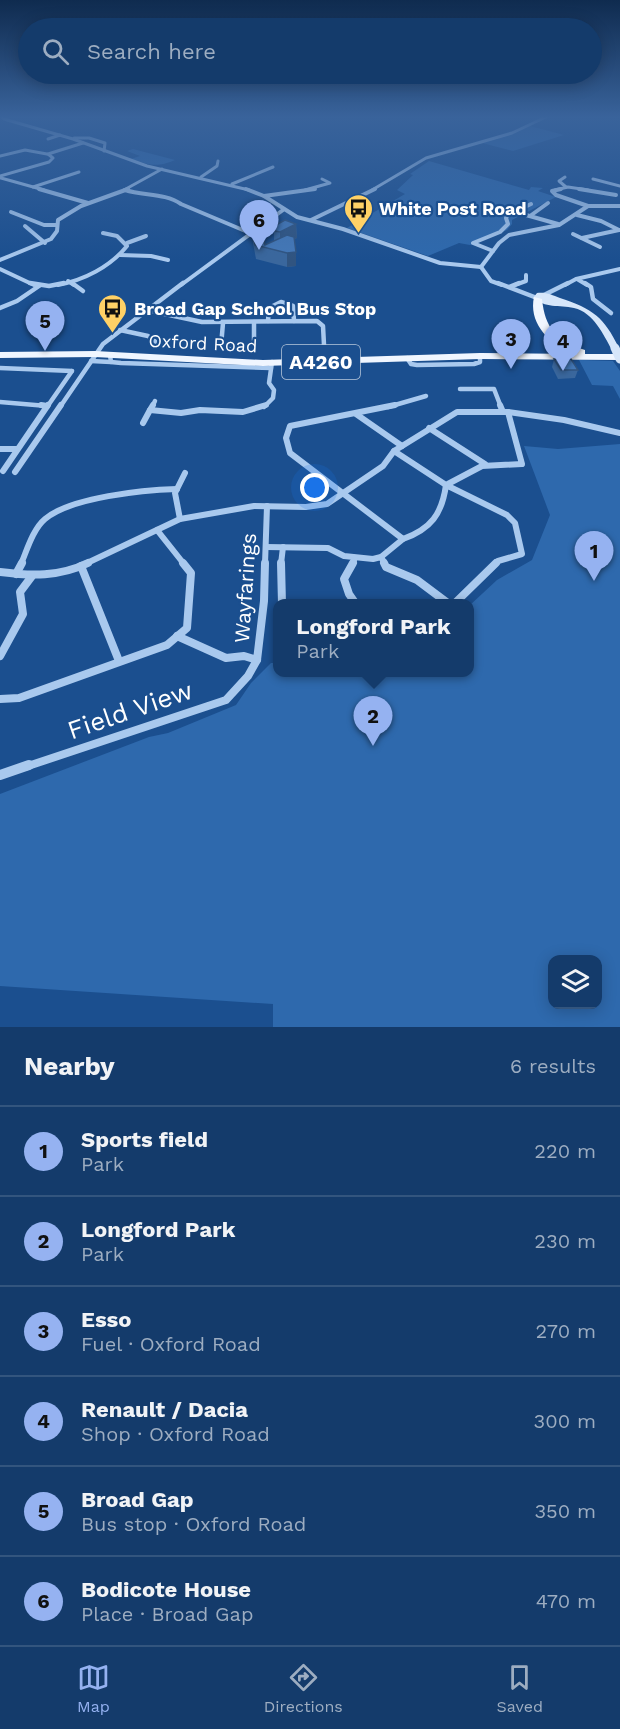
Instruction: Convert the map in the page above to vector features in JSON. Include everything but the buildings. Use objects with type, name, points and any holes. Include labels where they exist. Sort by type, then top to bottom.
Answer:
[{"type":"main road","points":[[546,299],[540,320],[556,340],[578,351],[618,356]]},
{"type":"main road","points":[[498,356],[548,351],[555,346],[556,340]]},
{"type":"main road","name":"Oxford Road","points":[[0,355],[272,365],[480,356],[618,356]]},
{"type":"street","points":[[0,177],[42,164]]},
{"type":"street","points":[[146,164],[232,184],[264,196],[283,210],[311,221],[351,232],[440,263],[481,267]]},
{"type":"street","points":[[201,177],[217,164]]},
{"type":"street","points":[[311,221],[358,199],[416,164]]},
{"type":"street","points":[[232,184],[273,167]]},
{"type":"street","points":[[0,260],[45,243],[55,235],[62,217],[88,203],[125,190],[163,169]]},
{"type":"street","points":[[33,187],[79,172]]},
{"type":"street","points":[[0,177],[88,203]]},
{"type":"street","points":[[566,177],[559,181],[566,187]]},
{"type":"street","points":[[264,196],[314,189],[330,183],[322,179]]},
{"type":"street","points":[[593,179],[620,186]]},
{"type":"street","points":[[620,200],[618,194],[566,187],[555,189],[552,192],[588,206],[620,206]]},
{"type":"street","points":[[125,190],[141,195],[171,197],[181,204],[250,232]]},
{"type":"street","points":[[548,203],[528,216],[559,225]]},
{"type":"street","points":[[493,250],[473,243],[500,231],[508,224],[506,218],[508,215],[531,204]]},
{"type":"street","points":[[481,267],[493,250],[509,235],[559,225],[588,206]]},
{"type":"street","points":[[15,472],[103,344],[250,232],[283,210]]},
{"type":"street","points":[[11,212],[44,225],[57,225]]},
{"type":"street","points":[[577,215],[601,221],[620,230]]},
{"type":"street","points":[[25,226],[45,243]]},
{"type":"street","points":[[582,238],[620,230]]},
{"type":"street","points":[[103,233],[111,231],[127,243]]},
{"type":"street","points":[[573,234],[600,247]]},
{"type":"street","points":[[127,243],[146,236]]},
{"type":"street","points":[[0,269],[39,286],[52,286],[100,270],[126,249],[127,243]]},
{"type":"street","points":[[120,255],[166,258]]},
{"type":"street","points":[[481,267],[487,278],[546,299],[577,306],[598,318],[618,356]]},
{"type":"street","points":[[546,299],[576,279],[620,269]]},
{"type":"street","points":[[508,287],[526,281],[526,275]]},
{"type":"street","points":[[576,279],[591,287],[593,299],[611,313]]},
{"type":"street","points":[[68,281],[82,291]]},
{"type":"street","points":[[0,308],[17,301],[39,286]]},
{"type":"street","points":[[268,321],[269,308],[281,302],[293,306],[294,321]]},
{"type":"street","points":[[146,310],[197,321],[317,321],[322,324],[324,345],[321,350]]},
{"type":"street","points":[[223,322],[221,346],[232,350]]},
{"type":"street","points":[[254,322],[254,342]]},
{"type":"street","points":[[120,330],[148,336],[156,342]]},
{"type":"street","points":[[150,410],[243,412],[262,408],[273,398],[274,390],[269,383],[272,365]]},
{"type":"street","points":[[0,368],[72,371],[3,471]]},
{"type":"street","points":[[446,484],[469,470],[485,464],[522,464],[505,412],[494,389],[460,389]]},
{"type":"street","points":[[403,539],[290,453],[286,438],[290,426],[408,403],[426,396]]},
{"type":"street","points":[[143,423],[155,401]]},
{"type":"street","points":[[0,402],[47,406]]},
{"type":"street","points":[[0,572],[32,576],[51,575],[81,566],[180,519],[254,506],[306,507],[327,504],[383,466],[394,451],[457,412],[505,412],[564,420],[620,433]]},
{"type":"street","points":[[356,414],[402,446]]},
{"type":"street","points":[[429,428],[485,464]]},
{"type":"street","points":[[0,449],[17,449]]},
{"type":"street","points":[[394,451],[446,484],[507,515],[515,523],[522,554],[498,561],[458,599]]},
{"type":"street","points":[[180,519],[175,493],[185,473]]},
{"type":"street","points":[[266,547],[328,548],[355,558],[381,557],[403,539],[417,535],[436,522],[444,506],[446,484]]},
{"type":"street","points":[[16,574],[43,521],[61,508],[155,489],[177,489]]},
{"type":"street","name":"Wayfarings","points":[[177,636],[226,658],[244,656],[257,660],[264,601],[267,506]]},
{"type":"street","points":[[0,699],[19,698],[167,645],[187,628],[191,573],[157,530]]},
{"type":"street","points":[[282,599],[283,548]]},
{"type":"street","points":[[381,557],[386,567],[417,580],[443,599]]},
{"type":"street","points":[[353,599],[344,579],[355,558]]},
{"type":"street","points":[[81,566],[119,662]]},
{"type":"street","points":[[0,656],[23,614],[21,592],[32,576]]},
{"type":"street","name":"Field View","points":[[0,776],[226,700],[248,676],[257,660]]},
{"type":"shaded area","points":[[425,164],[439,164],[529,190],[531,187],[543,188],[538,191],[556,197],[512,220],[507,230],[470,245],[459,243],[428,256],[347,228],[405,194],[397,190],[413,175],[410,174]]},
{"type":"shaded area","points":[[579,360],[613,361],[620,371],[620,399],[613,386],[592,385]]},
{"type":"shaded area","points":[[620,444],[620,1027],[273,1027],[273,1004],[0,986],[0,794],[149,737],[168,733],[236,705],[251,683],[271,663],[273,663],[273,677],[474,677],[474,601],[497,580],[532,560],[550,515],[524,446],[558,449]]},
{"type":"place","name":"White Post Road","points":[[358,234]]},
{"type":"place","name":"Bodicote House","points":[[259,250]]},
{"type":"place","name":"Broad Gap School Bus Stop","points":[[113,334]]},
{"type":"place","name":"Broad Gap","points":[[45,351]]},
{"type":"place","name":"Esso","points":[[511,369]]},
{"type":"place","name":"Renault / Dacia","points":[[563,371]]},
{"type":"place","name":"Sports field","points":[[594,581]]},
{"type":"place","name":"Longford Park","points":[[373,746]]}]
